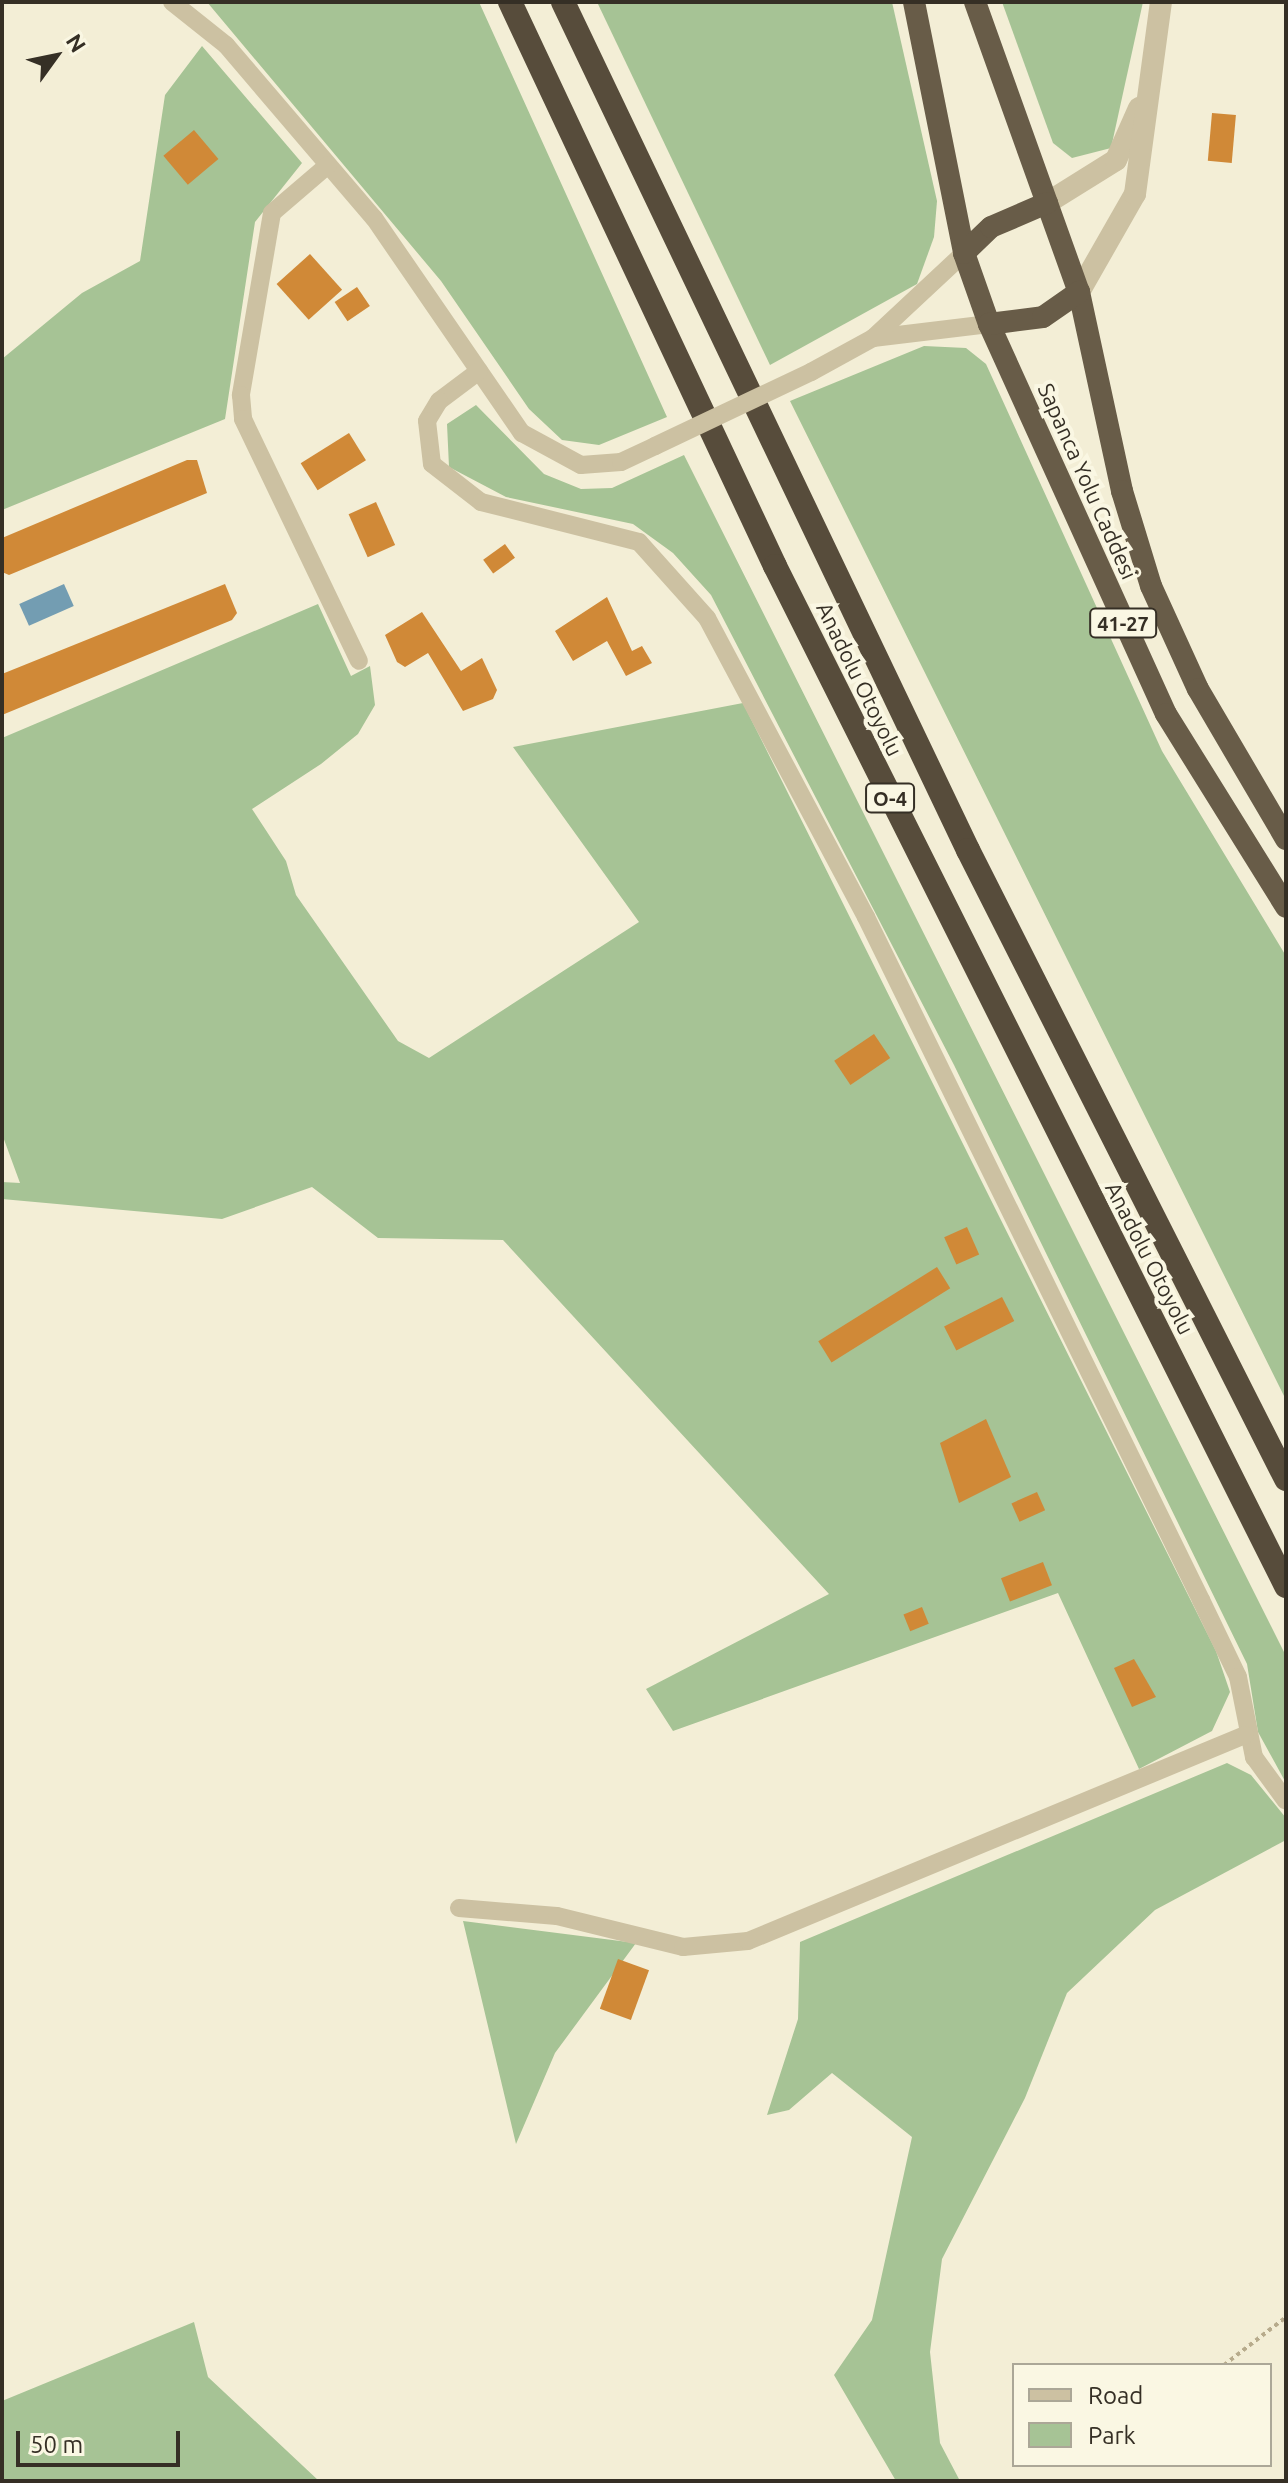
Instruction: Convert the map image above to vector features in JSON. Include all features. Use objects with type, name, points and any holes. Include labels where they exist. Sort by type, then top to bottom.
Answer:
[{"type":"highway","name":"Anadolu Otoyolu","points":[[510,2],[775,566],[1286,1586]]},
{"type":"highway","name":"Anadolu Otoyolu","points":[[563,2],[968,850],[1286,1479]]},
{"type":"highway","points":[[914,2],[964,253]]},
{"type":"highway","points":[[964,253],[991,227],[1047,203],[975,2]]},
{"type":"highway","name":"Sapanca Yolu Caddesi","points":[[1047,203],[1079,292],[1119,479],[1151,586],[1198,689],[1286,839]]},
{"type":"highway","name":"Sapanca Yolu Caddesi","points":[[964,253],[989,324],[1166,714],[1286,907]]},
{"type":"highway","points":[[989,324],[1043,317],[1079,292]]},
{"type":"street","points":[[172,2],[226,45],[412,268],[522,433],[566,462],[610,464],[811,372],[873,338],[964,253]]},
{"type":"street","points":[[1079,292],[1135,194],[1146,88],[1161,2]]},
{"type":"street","points":[[1047,203],[1116,160],[1146,88]]},
{"type":"street","points":[[328,165],[272,213],[241,395],[243,419],[359,661]]},
{"type":"street","points":[[873,338],[989,324]]},
{"type":"street","points":[[479,371],[439,401],[427,421],[432,464],[481,502],[639,542],[707,618],[866,917],[1201,1600],[1238,1677],[1245,1735],[1286,1801]]},
{"type":"street","points":[[459,1908],[557,1916],[683,1947],[748,1941],[1245,1735]]},
{"type":"path","points":[[1227,2363],[1286,2317]]},
{"type":"green space","points":[[207,2],[479,2],[667,417],[599,445],[562,440],[529,409],[441,281]]},
{"type":"green space","points":[[597,2],[892,2],[937,201],[934,237],[917,284],[770,365]]},
{"type":"green space","points":[[1002,2],[1143,2],[1111,148],[1072,158],[1053,143]]},
{"type":"green space","points":[[202,46],[302,163],[255,222],[225,419],[2,510],[2,359],[82,293],[140,261],[165,95]]},
{"type":"green space","points":[[924,346],[966,348],[986,364],[1162,751],[1286,956],[1286,1400],[790,401]]},
{"type":"green space","points":[[476,405],[544,474],[581,489],[612,488],[684,455],[1286,1656],[1286,1783],[1258,1732],[1247,1664],[954,1065],[711,595],[673,553],[633,524],[506,497],[449,467],[447,424]]},
{"type":"green space","points":[[318,604],[351,676],[370,666],[375,705],[358,734],[321,764],[252,809],[286,861],[296,895],[398,1041],[429,1058],[639,922],[513,747],[743,703],[1216,1651],[1230,1692],[1212,1731],[1139,1769],[1058,1593],[673,1731],[646,1689],[829,1594],[503,1240],[378,1238],[312,1187],[222,1219],[2,1199],[2,1182],[20,1183],[2,1134],[2,738]]},
{"type":"green space","points":[[1227,1763],[1251,1775],[1286,1818],[1286,1840],[1155,1910],[1067,1993],[1025,2098],[942,2259],[930,2352],[940,2443],[960,2481],[896,2481],[834,2375],[872,2320],[912,2137],[832,2073],[789,2110],[767,2115],[798,2019],[800,1942]]},
{"type":"green space","points":[[463,1921],[636,1943],[555,2053],[516,2144]]},
{"type":"green space","points":[[194,2322],[208,2377],[319,2481],[2,2481],[2,2401]]},
{"type":"water","points":[[64,584],[74,606],[29,626],[19,604]]},
{"type":"building","points":[[1212,113],[1236,115],[1232,163],[1208,161]]},
{"type":"building","points":[[194,130],[218,159],[188,185],[163,156]]},
{"type":"building","points":[[310,254],[342,290],[309,320],[277,284]]},
{"type":"building","points":[[357,287],[370,306],[347,321],[335,302]]},
{"type":"building","points":[[349,433],[366,460],[318,490],[301,463]]},
{"type":"building","points":[[187,460],[197,460],[207,493],[9,575],[2,572],[2,538]]},
{"type":"building","points":[[376,502],[395,545],[368,557],[349,514]]},
{"type":"building","points":[[505,544],[515,558],[493,574],[483,560]]},
{"type":"building","points":[[225,584],[237,613],[232,620],[2,715],[2,674]]},
{"type":"building","points":[[607,597],[632,651],[642,646],[652,663],[626,676],[607,641],[573,661],[555,631]]},
{"type":"building","points":[[422,612],[461,671],[482,658],[497,690],[493,699],[463,711],[428,653],[405,667],[397,662],[385,635]]},
{"type":"building","points":[[874,1034],[890,1058],[850,1085],[834,1061]]},
{"type":"building","points":[[967,1227],[979,1254],[956,1265],[944,1237]]},
{"type":"building","points":[[937,1267],[950,1288],[832,1362],[818,1341]]},
{"type":"building","points":[[1002,1297],[1014,1321],[956,1351],[944,1327]]},
{"type":"building","points":[[986,1419],[1011,1477],[959,1503],[940,1443]]},
{"type":"building","points":[[1037,1492],[1045,1510],[1020,1522],[1011,1503]]},
{"type":"building","points":[[1043,1562],[1052,1585],[1010,1601],[1001,1578]]},
{"type":"building","points":[[922,1607],[929,1624],[910,1631],[903,1614]]},
{"type":"building","points":[[1134,1659],[1156,1697],[1132,1707],[1114,1668]]},
{"type":"building","points":[[618,1959],[649,1970],[631,2020],[600,2009]]}]
